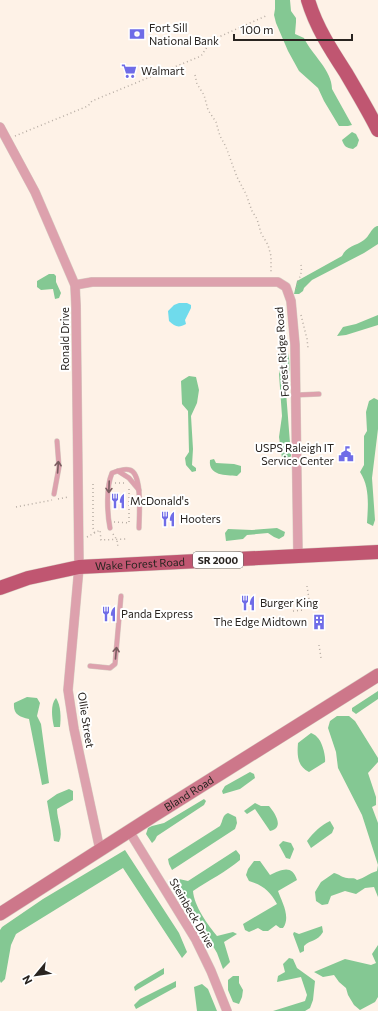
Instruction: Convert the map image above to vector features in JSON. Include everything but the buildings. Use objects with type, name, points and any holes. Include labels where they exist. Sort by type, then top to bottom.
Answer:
[{"type":"main road","points":[[308,0],[317,26],[378,130]]},
{"type":"main road","name":"Wake Forest Road","points":[[0,588],[28,578],[79,567],[378,552]]},
{"type":"street","name":"Ronald Drive","points":[[0,128],[35,192],[74,285],[76,306],[79,567]]},
{"type":"street","name":"Forest Ridge Road","points":[[74,285],[92,282],[278,282],[286,287],[291,301],[295,345],[297,395],[298,556]]},
{"type":"street","name":"Ollie Street","points":[[79,567],[68,684],[69,699],[79,756],[100,850]]},
{"type":"street","name":"Bland Road","points":[[0,914],[129,831],[378,675]]},
{"type":"street","name":"Steinbeck Drive","points":[[129,831],[196,940],[227,1011]]},
{"type":"lane","points":[[297,395],[320,394]]},
{"type":"lane","points":[[54,494],[59,467],[57,441]]},
{"type":"lane","points":[[112,528],[109,520],[108,481],[112,473],[130,469],[135,472],[139,483],[139,528]]},
{"type":"lane","points":[[118,471],[129,478],[139,490]]},
{"type":"lane","points":[[90,666],[110,668],[115,664],[121,596]]},
{"type":"path","points":[[13,136],[88,106],[92,101],[201,56],[212,40],[268,15]]},
{"type":"path","points":[[195,75],[197,84],[204,95],[208,110],[216,122],[217,129],[226,147],[237,177],[257,219],[261,233],[268,245],[272,256],[271,275]]},
{"type":"path","points":[[296,290],[301,276],[301,265]]},
{"type":"path","points":[[300,308],[308,348]]},
{"type":"path","points":[[111,484],[129,483],[129,523],[113,522],[112,528]]},
{"type":"path","points":[[93,484],[93,528],[95,534]]},
{"type":"path","points":[[16,507],[68,497]]},
{"type":"path","points":[[87,537],[100,530],[101,540],[126,539]]},
{"type":"path","points":[[113,533],[117,540],[118,547]]},
{"type":"path","points":[[307,586],[308,599]]},
{"type":"path","points":[[293,611],[305,610]]},
{"type":"path","points":[[320,646],[321,658]]},
{"type":"green space","points":[[275,0],[290,0],[291,11],[296,18],[295,34],[304,38],[329,75],[332,89],[352,125],[339,126],[318,88],[299,71],[288,51],[276,23],[274,15]]},
{"type":"green space","points":[[352,132],[356,134],[359,140],[357,146],[353,149],[346,146],[342,140]]},
{"type":"green space","points":[[377,226],[378,244],[312,280],[303,291],[299,294],[294,294],[297,281],[342,256],[346,250],[366,238]]},
{"type":"green space","points":[[49,274],[54,274],[56,276],[56,282],[61,293],[59,298],[55,299],[53,289],[41,290],[37,287],[37,281]]},
{"type":"green space","points":[[378,315],[378,325],[346,335],[337,336],[343,327],[356,324]]},
{"type":"green space","points":[[284,352],[288,353],[289,362],[289,377],[286,392],[291,456],[289,459],[282,458],[279,437],[282,416],[279,374]]},
{"type":"green space","points":[[189,376],[196,377],[199,390],[197,403],[191,416],[193,449],[192,465],[196,468],[196,471],[192,472],[186,465],[185,458],[189,452],[188,411],[182,404],[181,381]]},
{"type":"green space","points":[[374,398],[378,400],[378,429],[372,478],[375,520],[373,526],[367,523],[367,490],[360,472],[364,465],[364,436],[367,431],[366,412],[369,401]]},
{"type":"green space","points":[[214,459],[216,463],[241,466],[241,472],[237,476],[219,474],[212,469],[210,465],[210,460]]},
{"type":"green space","points":[[277,528],[285,532],[284,536],[279,539],[268,533],[247,535],[243,539],[226,541],[225,533],[228,529],[252,530]]},
{"type":"green space","points":[[378,691],[378,699],[356,714],[352,711],[352,708]]},
{"type":"green space","points":[[27,697],[37,698],[40,703],[37,716],[41,724],[49,783],[42,785],[29,719],[17,714],[14,707],[14,703]]},
{"type":"green space","points":[[56,698],[60,708],[60,727],[54,727],[53,720],[52,708]]},
{"type":"green space","points":[[337,716],[349,716],[355,721],[378,758],[378,762],[368,773],[376,797],[376,805],[372,807],[378,823],[378,865],[362,815],[338,768],[336,752],[328,728],[330,721]]},
{"type":"green space","points":[[311,733],[319,739],[325,756],[325,762],[309,772],[302,767],[300,763],[298,756],[298,743]]},
{"type":"green space","points":[[250,772],[254,774],[255,778],[240,789],[223,794],[222,791],[225,786]]},
{"type":"green space","points":[[69,789],[73,791],[73,800],[57,809],[61,834],[59,842],[54,841],[47,801],[57,794]]},
{"type":"green space","points":[[204,799],[206,801],[204,805],[157,836],[152,843],[146,834],[148,828],[164,823]]},
{"type":"green space","points":[[255,803],[261,806],[269,806],[276,816],[278,824],[275,829],[270,831],[255,809],[247,814],[244,811]]},
{"type":"green space","points":[[228,813],[236,817],[237,823],[235,829],[172,870],[168,859],[220,826],[224,817]]},
{"type":"green space","points":[[330,821],[334,828],[332,833],[311,848],[307,841],[317,830]]},
{"type":"green space","points":[[283,841],[291,843],[294,849],[290,859],[286,858],[279,845]]},
{"type":"green space","points":[[125,850],[179,933],[187,952],[182,958],[123,868],[16,934],[11,945],[5,979],[1,983],[0,930],[2,927],[43,899]]},
{"type":"green space","points":[[236,850],[240,855],[240,860],[193,891],[199,909],[217,936],[233,932],[237,934],[224,942],[230,962],[223,969],[217,953],[175,881],[179,879],[188,881]]},
{"type":"green space","points":[[254,861],[260,861],[270,875],[278,871],[289,870],[295,875],[297,880],[278,891],[286,914],[283,928],[276,925],[268,931],[263,931],[258,928],[249,932],[245,930],[243,924],[277,904],[272,895],[266,889],[249,881],[246,875],[248,869]]},
{"type":"green space","points":[[378,865],[378,897],[374,887],[365,888],[356,894],[345,891],[331,896],[328,904],[322,905],[316,901],[315,892],[321,882],[334,873],[345,878],[353,878],[357,880],[377,871]]},
{"type":"green space","points":[[322,926],[323,932],[321,935],[304,946],[304,951],[300,953],[293,934],[294,932],[299,934]]},
{"type":"green space","points":[[378,945],[378,997],[375,1002],[360,1010],[354,1005],[346,988],[334,975],[323,977],[314,972],[345,959],[371,965],[376,963],[372,954]]},
{"type":"green space","points":[[289,958],[293,959],[297,968],[315,981],[313,1000],[310,1008],[305,1011],[273,1011],[305,1001],[307,995],[301,977],[277,982],[278,976],[285,972],[283,964]]},
{"type":"green space","points":[[164,968],[164,974],[135,991],[134,987],[137,984]]},
{"type":"green space","points":[[233,976],[239,976],[239,983],[243,990],[239,1004],[233,1002],[228,990],[228,980]]},
{"type":"green space","points":[[176,981],[176,987],[136,1009],[134,1005],[140,999]]},
{"type":"green space","points":[[202,984],[208,989],[217,1011],[197,1011],[194,987]]},
{"type":"water","points":[[179,303],[187,303],[191,305],[191,308],[185,320],[186,324],[175,326],[169,321],[168,311],[174,305]]},
{"type":"place","name":"Fort Sill National Bank","points":[[137,34]]},
{"type":"place","name":"Walmart","points":[[129,71]]},
{"type":"place","name":"USPS Raleigh IT Service Center","points":[[346,454]]},
{"type":"place","name":"McDonald's","points":[[118,501]]},
{"type":"place","name":"Hooters","points":[[168,519]]},
{"type":"place","name":"Burger King","points":[[248,603]]},
{"type":"place","name":"Panda Express","points":[[109,614]]},
{"type":"place","name":"The Edge Midtown","points":[[319,622]]}]
